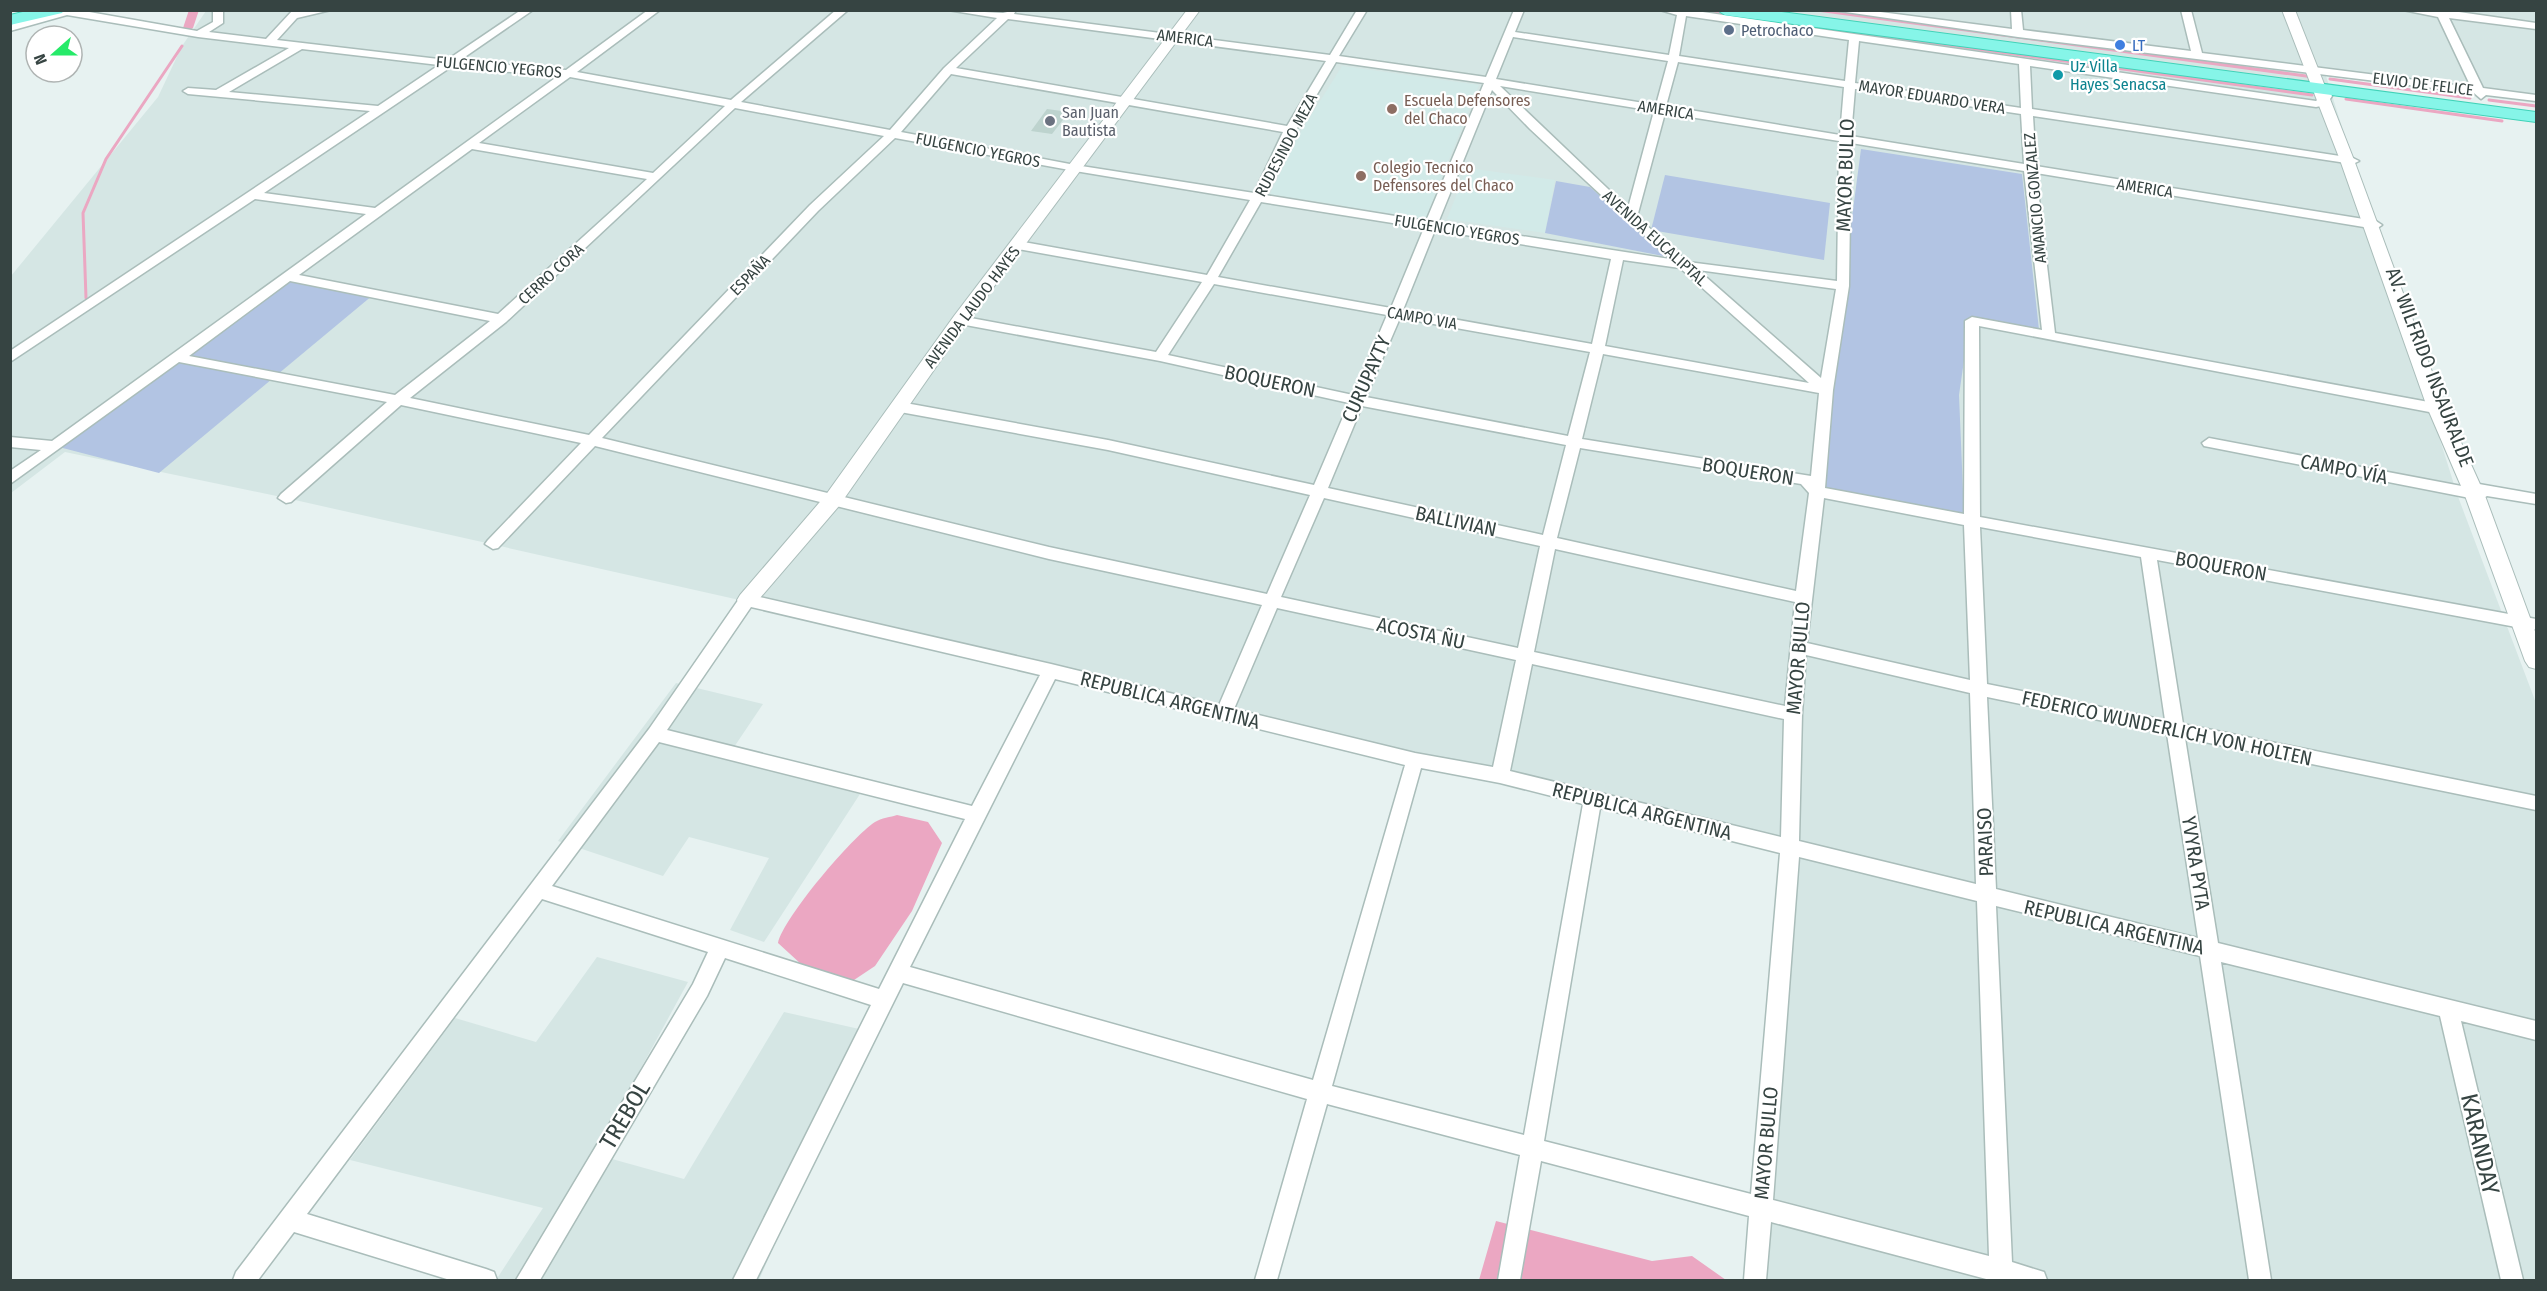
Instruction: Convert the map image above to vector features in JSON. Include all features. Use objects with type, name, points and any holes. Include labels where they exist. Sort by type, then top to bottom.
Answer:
[{"type":"highway","points":[[1725,10],[2318,82],[2536,115]]},
{"type":"highway","points":[[1767,10],[2318,82],[2536,115]]},
{"type":"highway","points":[[10,20],[59,11]]},
{"type":"street","points":[[218,10],[218,23],[235,38]]},
{"type":"street","points":[[269,42],[297,13],[326,10]]},
{"type":"street","points":[[10,358],[528,10]]},
{"type":"street","points":[[10,479],[469,146],[566,72],[655,10]]},
{"type":"street","name":"CERRO CORA","points":[[286,498],[398,400],[501,318],[657,177],[733,104],[843,10]]},
{"type":"street","name":"AMERICA","points":[[953,10],[1008,14],[1489,81],[2373,225]]},
{"type":"street","points":[[1171,36],[1186,10]]},
{"type":"street","name":"AVENIDA LAUDO HAYES","points":[[747,600],[832,501],[960,320],[1018,245],[1122,100],[1194,10]]},
{"type":"street","name":"RUDESINDO MEZA","points":[[1160,357],[1210,280],[1257,199],[1290,130],[1362,10]]},
{"type":"street","name":"CURUPAYTY","points":[[1224,713],[1432,225],[1519,10]]},
{"type":"street","points":[[1665,10],[2024,60],[2318,82]]},
{"type":"street","points":[[2016,10],[2018,34]]},
{"type":"street","points":[[2186,10],[2198,57]]},
{"type":"street","points":[[2288,10],[2350,161],[2441,409],[2478,492],[2530,627],[2536,661]]},
{"type":"street","points":[[2300,10],[2318,82]]},
{"type":"street","points":[[2408,10],[2536,26]]},
{"type":"street","points":[[10,28],[59,11]]},
{"type":"street","name":"FULGENCIO YEGROS","points":[[59,11],[198,34],[447,63],[566,72],[1073,168],[1257,199],[1618,256],[1843,286]]},
{"type":"street","points":[[1845,11],[2198,57],[2318,82]]},
{"type":"street","points":[[1631,218],[1674,57],[1682,13]]},
{"type":"street","points":[[2441,13],[2486,107]]},
{"type":"street","name":"ESPAÑA","points":[[493,544],[814,208],[894,133],[948,70],[1008,14]]},
{"type":"street","points":[[198,34],[218,23]]},
{"type":"street","name":"MAYOR EDUARDO VERA","points":[[1511,34],[2350,161]]},
{"type":"street","name":"MAYOR BULLO","points":[[1755,1281],[1790,848],[1793,714],[1803,598],[1818,492],[1826,390],[1843,286],[1845,140],[1854,38]]},
{"type":"street","points":[[217,94],[300,46]]},
{"type":"street","name":"AMANCIO GONZALEZ","points":[[2024,60],[2030,170],[2049,335]]},
{"type":"street","points":[[948,70],[1290,130]]},
{"type":"street","name":"AVENIDA EUCALIPTAL","points":[[1489,81],[1534,127],[1631,218],[1826,390]]},
{"type":"street","name":"ELVIO DE FELICE","points":[[2318,82],[2478,89],[2536,98]]},
{"type":"street","points":[[2478,89],[2536,91]]},
{"type":"street","points":[[188,91],[379,109]]},
{"type":"street","points":[[469,146],[657,177]]},
{"type":"street","points":[[255,195],[377,212]]},
{"type":"street","name":"CAMPO VIA","points":[[1018,245],[1826,390]]},
{"type":"street","points":[[1500,776],[1549,540],[1598,349],[1618,256]]},
{"type":"street","points":[[288,277],[501,318]]},
{"type":"street","name":"BOQUERON","points":[[960,320],[1160,357],[1356,400],[1574,442],[1806,480],[1818,492],[2530,627]]},
{"type":"street","name":"PARAISO","points":[[2001,1276],[1972,522],[1972,321],[2049,335]]},
{"type":"street","points":[[2049,335],[2441,409]]},
{"type":"street","points":[[178,358],[590,440]]},
{"type":"street","name":"BALLIVIAN","points":[[900,407],[1108,446],[1549,540],[1803,598]]},
{"type":"street","name":"ACOSTA ÑU","points":[[590,440],[1049,553],[1525,654],[1793,714]]},
{"type":"street","points":[[10,442],[55,446]]},
{"type":"street","name":"CAMPO VÍA","points":[[2209,443],[2478,492],[2536,499]]},
{"type":"street","name":"YVYRA PYTA","points":[[2148,553],[2260,1281]]},
{"type":"street","points":[[244,1281],[656,734],[747,600]]},
{"type":"street","name":"REPUBLICA ARGENTINA","points":[[747,600],[1051,670],[1415,760],[1500,776],[2536,1030]]},
{"type":"street","name":"FEDERICO WUNDERLICH VON HOLTEN","points":[[1799,647],[1980,689],[2536,803]]},
{"type":"street","points":[[744,1281],[900,973],[976,814],[1051,670]]},
{"type":"street","points":[[656,734],[976,814]]},
{"type":"street","points":[[1266,1281],[1318,1092],[1415,760]]},
{"type":"street","points":[[1509,1281],[1593,799]]},
{"type":"street","points":[[539,890],[885,1000]]},
{"type":"street","name":"TREBOL","points":[[527,1281],[699,990],[720,948]]},
{"type":"street","points":[[900,973],[1318,1092],[1761,1208],[2001,1276],[2036,1281]]},
{"type":"street","name":"KARANDAY","points":[[2448,1008],[2512,1281]]},
{"type":"street","points":[[290,1221],[486,1281]]},
{"type":"shaded area","points":[[206,11],[2536,11],[2536,103],[2326,76],[2457,494],[2536,703],[2536,1280],[1765,1280],[1800,843],[1051,670],[286,498],[65,452],[11,493],[11,276],[158,97],[182,46]]},
{"type":"shaded area","points":[[1342,66],[1479,85],[1425,219],[1270,194],[1300,133]]},
{"type":"shaded area","points":[[1861,149],[2022,174],[2039,330],[1970,319],[1959,395],[1964,515],[1823,488],[1843,286]]},
{"type":"shaded area","points":[[1467,168],[1555,180],[1545,233],[1447,219]]},
{"type":"shaded area","points":[[1665,175],[1830,203],[1824,260],[1651,230]]},
{"type":"shaded area","points":[[1556,181],[1590,187],[1668,257],[1545,233]]},
{"type":"shaded area","points":[[288,277],[373,295],[159,473],[55,446]]},
{"type":"shaded area","points":[[676,683],[763,704],[728,756],[860,794],[764,942],[730,930],[769,858],[689,837],[663,876],[558,841]]},
{"type":"shaded area","points":[[897,815],[928,822],[942,843],[912,911],[875,966],[845,986],[801,964],[778,943],[792,915],[836,860],[864,830],[875,822]]},
{"type":"shaded area","points":[[597,957],[688,982],[594,1154],[684,1179],[784,1012],[868,1031],[759,1280],[496,1280],[543,1208],[350,1160],[455,1018],[536,1042]]},
{"type":"shaded area","points":[[1496,1221],[1652,1261],[1692,1256],[1726,1280],[1479,1280]]},
{"type":"building","name":"San Juan Bautista","points":[[1047,109],[1069,112],[1052,134],[1031,131]]},
{"type":"waterway","points":[[188,28],[194,10]]},
{"type":"waterway","points":[[1694,10],[1729,15]]},
{"type":"waterway","points":[[1817,10],[2313,77]]},
{"type":"waterway","points":[[1854,32],[2312,95]]},
{"type":"waterway","points":[[182,46],[185,36]]},
{"type":"waterway","points":[[86,298],[83,213],[106,159],[182,46]]},
{"type":"waterway","points":[[2330,79],[2470,98]]},
{"type":"waterway","points":[[2346,99],[2502,121]]},
{"type":"waterway","points":[[2489,100],[2536,106]]},
{"type":"place","name":"Petrochaco","points":[[1729,30]]},
{"type":"place","name":"LT","points":[[2120,45]]},
{"type":"place","name":"Uz Villa Hayes Senacsa","points":[[2058,75]]},
{"type":"place","name":"Escuela Defensores del Chaco","points":[[1392,109]]},
{"type":"place","name":"San Juan Bautista","points":[[1050,121]]},
{"type":"place","name":"Colegio Tecnico Defensores del Chaco","points":[[1361,176]]}]
